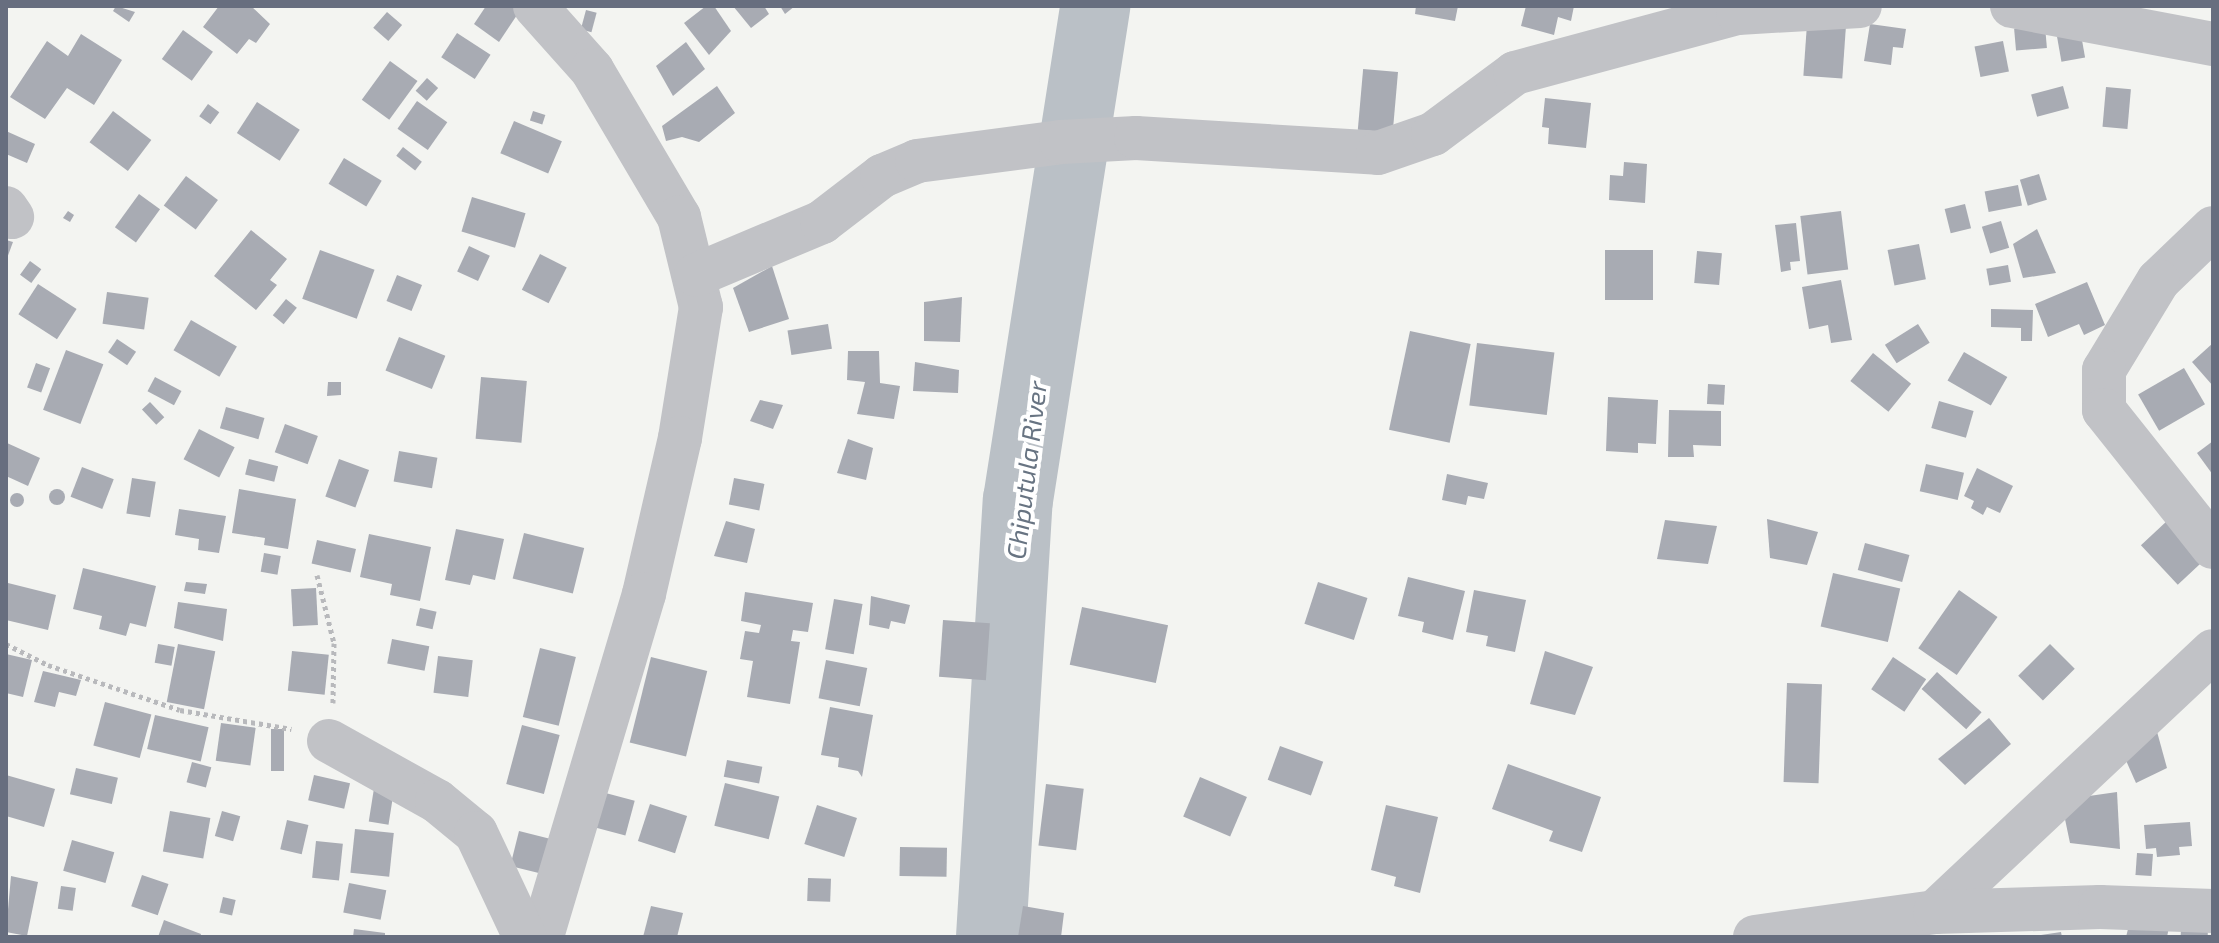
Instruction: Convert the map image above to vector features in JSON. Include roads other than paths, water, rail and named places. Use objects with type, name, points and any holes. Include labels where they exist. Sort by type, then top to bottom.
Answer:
[{"type":"street","points":[[535,6],[592,70],[679,217],[696,275],[701,307],[680,438],[644,594],[542,937]]},
{"type":"street","points":[[696,275],[822,222],[882,176],[917,161],[1061,142],[1136,138],[1378,153],[1433,134],[1515,73],[1739,10],[1860,6]]},
{"type":"street","points":[[2012,6],[2213,44]]},
{"type":"street","points":[[2213,228],[2158,281],[2104,370],[2104,410],[2213,547]]},
{"type":"street","points":[[1935,912],[2213,651]]},
{"type":"street","points":[[329,741],[437,801],[476,833],[525,937]]},
{"type":"street","points":[[1755,937],[1935,912],[2102,922],[2213,911]]},
{"type":"waterway","name":"Chiputula River","points":[[991,937],[1018,500],[1095,6]]}]
